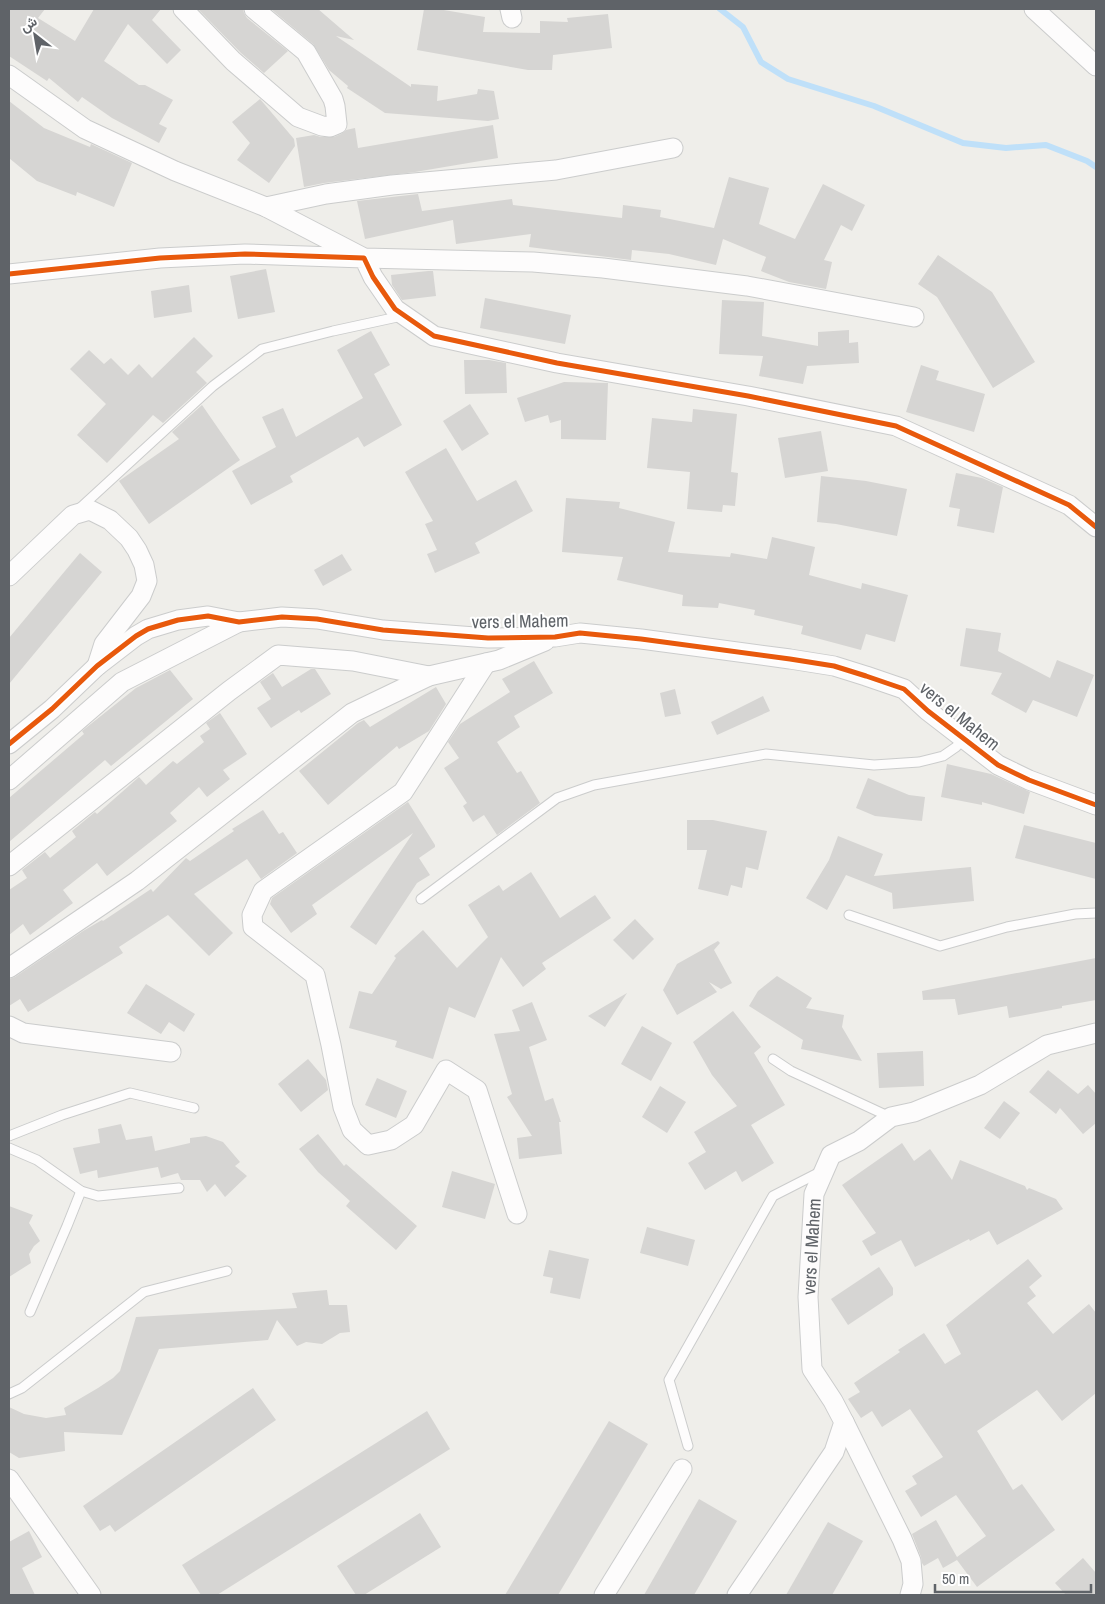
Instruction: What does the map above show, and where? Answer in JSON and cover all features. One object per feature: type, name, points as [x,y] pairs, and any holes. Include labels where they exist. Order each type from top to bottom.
[{"type":"street","points":[[183,9],[234,61],[298,118],[322,126],[337,124],[333,100],[306,52],[254,9]]},
{"type":"street","points":[[1034,9],[1096,66]]},
{"type":"street","points":[[9,74],[85,129],[175,171],[266,207],[364,258],[373,277],[395,310],[434,336],[557,364],[748,396],[896,426],[1070,505],[1096,526]]},
{"type":"street","points":[[266,207],[326,194],[364,189],[556,170],[673,148]]},
{"type":"street","points":[[9,274],[160,258],[235,254],[533,262],[603,268],[746,286],[914,317]]},
{"type":"street","points":[[9,576],[73,515],[90,510],[110,520],[129,538],[144,565],[147,581],[141,596],[104,644],[97,666]]},
{"type":"street","name":"vers el Mahem","points":[[9,744],[52,709],[97,666],[136,636],[148,629],[171,622],[208,616],[239,622],[282,617],[317,619],[384,630],[488,638],[555,637],[580,633],[641,639],[834,666],[904,689],[928,711],[998,765],[1029,780],[1096,805]]},
{"type":"street","points":[[9,780],[122,682],[239,622]]},
{"type":"street","points":[[9,968],[137,881],[352,713],[429,676],[499,660],[555,637]]},
{"type":"street","points":[[9,866],[229,691],[278,655],[354,661],[429,676]]},
{"type":"street","points":[[486,663],[403,792],[263,892],[252,915],[253,927],[315,975],[332,1045],[343,1107],[352,1130],[368,1145],[391,1140],[414,1126],[446,1070],[477,1090],[518,1214]]},
{"type":"street","points":[[9,1026],[23,1033],[171,1052]]},
{"type":"street","name":"vers el Mahem","points":[[910,1595],[914,1584],[911,1561],[902,1539],[833,1401],[812,1368],[808,1297],[814,1194],[831,1155],[859,1141],[891,1117],[914,1112],[980,1084],[1048,1045],[1096,1033]]},
{"type":"street","points":[[736,1595],[834,1452],[844,1422]]},
{"type":"street","points":[[604,1595],[682,1470]]},
{"type":"street","points":[[9,1479],[91,1595]]},
{"type":"lane","points":[[73,515],[214,386],[262,349],[404,316]]},
{"type":"lane","points":[[421,899],[557,798],[594,785],[766,754],[874,765],[919,762],[943,756],[956,748],[964,738]]},
{"type":"lane","points":[[849,915],[940,946],[1007,927],[1075,914],[1096,913]]},
{"type":"lane","points":[[773,1060],[791,1071],[891,1117]]},
{"type":"lane","points":[[9,1136],[62,1115],[130,1093],[194,1108]]},
{"type":"lane","points":[[9,1148],[38,1160],[81,1191],[98,1196],[179,1188]]},
{"type":"lane","points":[[688,1446],[670,1380],[772,1196],[824,1170]]},
{"type":"lane","points":[[30,1312],[81,1191]]},
{"type":"lane","points":[[9,1394],[22,1388],[144,1292],[227,1272]]},
{"type":"building","points":[[9,9],[45,9],[38,18],[75,41],[94,9],[161,9],[152,20],[181,50],[167,64],[128,24],[104,61],[139,85],[145,85],[173,100],[159,124],[167,128],[159,143],[112,118],[82,97],[78,102],[49,78],[47,81],[9,56]]},
{"type":"building","points":[[198,9],[243,9],[247,18],[288,51],[264,73],[241,53]]},
{"type":"building","points":[[271,9],[318,9],[354,40],[336,36],[411,87],[411,84],[438,86],[437,101],[477,94],[478,89],[494,91],[499,119],[488,121],[385,113],[347,88],[348,86],[329,70],[313,44]]},
{"type":"building","points":[[424,9],[438,9],[485,17],[483,32],[540,33],[540,21],[568,22],[567,18],[608,14],[612,48],[553,55],[552,70],[528,70],[417,50]]},
{"type":"building","points":[[260,99],[294,139],[295,146],[269,183],[237,160],[250,143],[232,122]]},
{"type":"building","points":[[9,101],[44,128],[90,147],[91,144],[132,163],[114,207],[77,192],[76,196],[37,181],[9,158]]},
{"type":"building","points":[[493,125],[498,158],[415,172],[304,187],[296,138],[314,135],[334,137],[346,130],[355,128],[358,148]]},
{"type":"building","points":[[729,177],[769,188],[759,224],[795,239],[823,184],[865,205],[852,231],[841,225],[824,260],[832,262],[826,289],[789,282],[761,271],[766,257],[723,239],[716,265],[669,254],[632,250],[631,260],[529,247],[531,234],[456,244],[453,220],[365,239],[357,201],[418,194],[422,211],[512,199],[513,205],[622,218],[623,205],[661,210],[660,217],[714,228]]},
{"type":"building","points":[[938,255],[992,292],[1035,362],[993,388],[937,297],[918,284]]},
{"type":"building","points":[[266,269],[275,312],[238,319],[230,276]]},
{"type":"building","points":[[433,271],[436,296],[402,300],[392,285],[391,275]]},
{"type":"building","points":[[189,285],[192,312],[154,318],[151,291]]},
{"type":"building","points":[[485,298],[571,315],[565,344],[480,328]]},
{"type":"building","points":[[722,300],[764,302],[762,336],[818,346],[818,332],[849,330],[849,343],[858,342],[859,363],[807,366],[803,384],[759,376],[763,356],[719,354]]},
{"type":"building","points":[[371,331],[390,365],[374,374],[402,425],[364,447],[358,437],[290,476],[293,482],[251,505],[232,471],[276,447],[262,417],[283,408],[296,437],[363,398],[337,350]]},
{"type":"building","points":[[194,337],[213,356],[196,372],[207,383],[163,423],[153,415],[107,463],[77,435],[106,404],[70,369],[89,350],[104,364],[111,358],[128,375],[139,364],[152,378]]},
{"type":"building","points":[[464,360],[489,360],[506,363],[507,393],[465,394]]},
{"type":"building","points":[[921,365],[939,371],[936,380],[985,394],[974,432],[906,412]]},
{"type":"building","points":[[564,382],[608,383],[606,440],[561,439],[561,420],[550,423],[548,415],[525,422],[517,398]]},
{"type":"building","points":[[470,404],[489,434],[462,451],[443,421]]},
{"type":"building","points":[[202,405],[240,460],[149,524],[119,481],[179,439],[172,432]]},
{"type":"building","points":[[693,409],[737,414],[731,472],[738,473],[735,506],[723,505],[722,512],[687,509],[690,472],[647,468],[652,418],[692,422]]},
{"type":"building","points":[[821,431],[828,471],[785,478],[778,438]]},
{"type":"building","points":[[446,448],[477,501],[516,480],[533,511],[475,543],[480,553],[435,573],[427,554],[437,550],[425,524],[433,521],[405,472]]},
{"type":"building","points":[[956,473],[982,478],[1003,487],[994,533],[957,526],[960,509],[949,507]]},
{"type":"building","points":[[821,476],[866,481],[907,489],[897,536],[817,522]]},
{"type":"building","points":[[566,498],[620,502],[619,508],[675,522],[668,552],[730,557],[731,553],[767,559],[772,537],[815,547],[809,575],[861,589],[862,583],[908,595],[895,642],[866,634],[861,650],[801,634],[803,626],[754,615],[755,610],[719,603],[718,608],[682,606],[683,595],[617,580],[623,557],[562,552]]},
{"type":"building","points":[[80,553],[102,572],[9,684],[9,638]]},
{"type":"building","points":[[342,554],[352,570],[323,586],[314,570]]},
{"type":"building","points":[[966,628],[1001,633],[998,651],[1050,678],[1057,660],[1094,675],[1077,717],[1033,700],[1026,713],[991,694],[1002,673],[960,666]]},
{"type":"building","points":[[534,661],[553,693],[514,716],[520,727],[497,742],[517,773],[521,771],[540,803],[497,835],[484,815],[473,822],[463,806],[467,803],[444,768],[459,758],[448,742],[460,724],[510,692],[502,679]]},
{"type":"building","points":[[311,669],[315,669],[331,694],[301,713],[299,710],[271,728],[257,708],[271,699],[260,682],[273,673],[282,687]]},
{"type":"building","points":[[170,670],[193,699],[111,766],[105,760],[9,842],[9,798],[84,734],[82,731],[136,688]]},
{"type":"building","points":[[436,687],[446,704],[429,731],[399,749],[397,746],[328,805],[299,771],[358,723],[364,720],[370,727]]},
{"type":"building","points":[[675,689],[681,714],[665,717],[660,693]]},
{"type":"building","points":[[763,696],[770,711],[717,735],[711,722]]},
{"type":"building","points":[[220,713],[247,754],[223,770],[230,779],[207,797],[199,787],[170,813],[177,821],[107,876],[97,863],[63,890],[73,903],[30,935],[23,924],[9,935],[9,890],[27,878],[22,870],[45,852],[50,858],[76,837],[72,831],[95,812],[97,814],[139,777],[146,785],[173,761],[177,764],[204,742],[200,736],[210,729],[206,723]]},
{"type":"building","points":[[947,764],[991,774],[1030,792],[1024,814],[982,802],[982,805],[941,797]]},
{"type":"building","points":[[868,778],[909,795],[925,797],[922,821],[875,816],[856,808]]},
{"type":"building","points":[[408,802],[435,845],[435,847],[419,858],[430,875],[417,883],[376,945],[350,927],[413,833],[312,905],[317,914],[291,933],[270,904],[272,898]]},
{"type":"building","points":[[263,810],[279,834],[283,832],[297,853],[261,879],[247,859],[194,894],[233,933],[209,956],[168,915],[119,947],[123,953],[28,1012],[20,999],[9,1006],[9,979],[15,977],[83,931],[103,921],[151,889],[153,892],[186,858],[190,861],[234,831],[232,829]]},
{"type":"building","points":[[687,820],[713,820],[767,831],[758,870],[746,867],[742,888],[731,885],[728,896],[698,889],[707,850],[687,850]]},
{"type":"building","points":[[1024,825],[1096,843],[1096,879],[1015,858]]},
{"type":"building","points":[[838,836],[883,854],[874,876],[971,867],[974,901],[893,909],[892,893],[846,875],[827,910],[806,898],[829,860]]},
{"type":"building","points":[[531,872],[560,918],[595,895],[611,918],[542,963],[546,969],[523,987],[501,957],[475,1018],[449,1007],[433,1059],[395,1047],[397,1041],[349,1028],[359,991],[372,994],[396,958],[394,956],[423,930],[457,968],[488,937],[468,905],[499,885],[503,891]]},
{"type":"building","points":[[635,919],[654,939],[633,960],[613,940]]},
{"type":"building","points":[[718,941],[720,943],[714,950],[732,983],[721,989],[709,982],[717,992],[677,1015],[663,990],[677,964]]},
{"type":"building","points":[[1096,958],[1096,1000],[1009,1018],[1007,1006],[958,1015],[955,999],[923,1000],[922,991]]},
{"type":"building","points":[[777,976],[812,998],[806,1008],[844,1015],[842,1027],[862,1061],[801,1049],[803,1040],[749,1006],[758,991]]},
{"type":"building","points":[[146,984],[195,1014],[184,1032],[169,1022],[161,1034],[127,1013]]},
{"type":"building","points":[[627,993],[605,1027],[588,1016]]},
{"type":"building","points":[[532,1002],[547,1040],[529,1047],[545,1101],[553,1098],[561,1122],[559,1122],[562,1154],[519,1159],[517,1138],[532,1136],[507,1097],[512,1094],[494,1034],[520,1031],[512,1010]]},
{"type":"building","points":[[733,1011],[761,1047],[754,1053],[785,1105],[751,1125],[774,1163],[742,1182],[736,1171],[705,1190],[688,1163],[706,1152],[694,1132],[737,1106],[712,1075],[693,1042]]},
{"type":"building","points":[[642,1026],[672,1043],[651,1081],[621,1064]]},
{"type":"building","points":[[923,1051],[924,1086],[879,1088],[877,1053]]},
{"type":"building","points":[[308,1059],[326,1080],[328,1090],[301,1112],[278,1084]]},
{"type":"building","points":[[1048,1070],[1078,1094],[1088,1085],[1096,1094],[1096,1123],[1083,1134],[1060,1108],[1056,1114],[1029,1092]]},
{"type":"building","points":[[377,1078],[407,1091],[396,1118],[365,1105]]},
{"type":"building","points":[[660,1086],[686,1102],[667,1133],[642,1117]]},
{"type":"building","points":[[1004,1101],[1020,1113],[1000,1139],[984,1128]]},
{"type":"building","points":[[121,1124],[126,1140],[152,1136],[155,1151],[190,1143],[190,1138],[206,1136],[223,1142],[240,1162],[235,1166],[247,1176],[225,1197],[215,1184],[207,1192],[200,1180],[181,1180],[178,1173],[161,1178],[158,1167],[98,1178],[97,1170],[80,1174],[73,1148],[100,1143],[98,1129]]},
{"type":"building","points":[[318,1134],[344,1166],[346,1164],[417,1226],[396,1250],[346,1206],[350,1201],[318,1172],[299,1149]]},
{"type":"building","points":[[902,1143],[914,1161],[930,1149],[952,1180],[960,1160],[1025,1186],[1027,1190],[1029,1188],[1056,1199],[1063,1209],[997,1245],[989,1231],[970,1241],[969,1239],[915,1267],[901,1240],[871,1256],[862,1241],[876,1233],[842,1185]]},
{"type":"building","points":[[452,1171],[495,1184],[485,1219],[442,1207]]},
{"type":"building","points":[[9,1206],[33,1215],[29,1223],[40,1241],[29,1254],[31,1263],[9,1277]]},
{"type":"building","points":[[647,1227],[695,1240],[688,1266],[640,1253]]},
{"type":"building","points":[[549,1250],[589,1259],[580,1299],[550,1293],[553,1278],[543,1276]]},
{"type":"building","points":[[1028,1259],[1042,1276],[1029,1287],[1036,1296],[1027,1303],[1053,1334],[1089,1304],[1096,1313],[1096,1393],[1062,1421],[1037,1390],[977,1431],[1013,1490],[1022,1484],[1055,1530],[977,1587],[957,1560],[943,1568],[938,1558],[924,1566],[912,1534],[936,1520],[957,1557],[986,1536],[956,1495],[921,1517],[905,1491],[917,1484],[912,1476],[943,1457],[910,1409],[882,1427],[872,1411],[861,1418],[848,1399],[860,1392],[854,1383],[900,1352],[898,1350],[924,1333],[945,1364],[961,1354],[946,1325]]},
{"type":"building","points":[[879,1267],[893,1288],[893,1295],[848,1325],[831,1299]]},
{"type":"building","points":[[327,1290],[329,1305],[347,1305],[350,1332],[340,1333],[322,1344],[306,1342],[297,1346],[277,1320],[268,1340],[159,1349],[122,1435],[64,1432],[65,1451],[19,1458],[9,1452],[9,1407],[24,1414],[46,1418],[66,1415],[64,1408],[98,1388],[120,1371],[136,1317],[297,1308],[292,1293]]},
{"type":"building","points":[[253,1388],[276,1420],[115,1532],[110,1525],[100,1531],[83,1506]]},
{"type":"building","points":[[427,1411],[450,1449],[217,1595],[201,1595],[182,1565]]},
{"type":"building","points":[[609,1421],[648,1444],[558,1595],[505,1595]]},
{"type":"building","points":[[699,1499],[737,1521],[694,1595],[644,1595]]},
{"type":"building","points":[[420,1513],[441,1547],[364,1595],[356,1595],[337,1566]]},
{"type":"building","points":[[828,1522],[863,1541],[832,1595],[786,1595]]},
{"type":"building","points":[[29,1531],[42,1557],[22,1568],[35,1595],[9,1595],[9,1542]]},
{"type":"building","points":[[1083,1558],[1096,1573],[1096,1595],[1066,1595],[1055,1583]]},
{"type":"waterway","points":[[720,9],[743,27],[761,62],[788,79],[874,106],[963,143],[1006,148],[1046,145],[1087,161],[1096,167]]},
{"type":"cycle path","points":[[9,274],[160,258],[245,254],[364,258],[373,277],[395,309],[434,336],[557,363],[748,396],[896,426],[1069,505],[1096,527]]},
{"type":"cycle path","points":[[9,744],[52,709],[97,666],[136,636],[148,629],[178,620],[208,616],[239,622],[282,617],[317,619],[383,630],[488,638],[555,637],[580,633],[641,639],[790,659],[834,666],[866,676],[904,689],[928,711],[998,765],[1029,780],[1096,805]]}]
